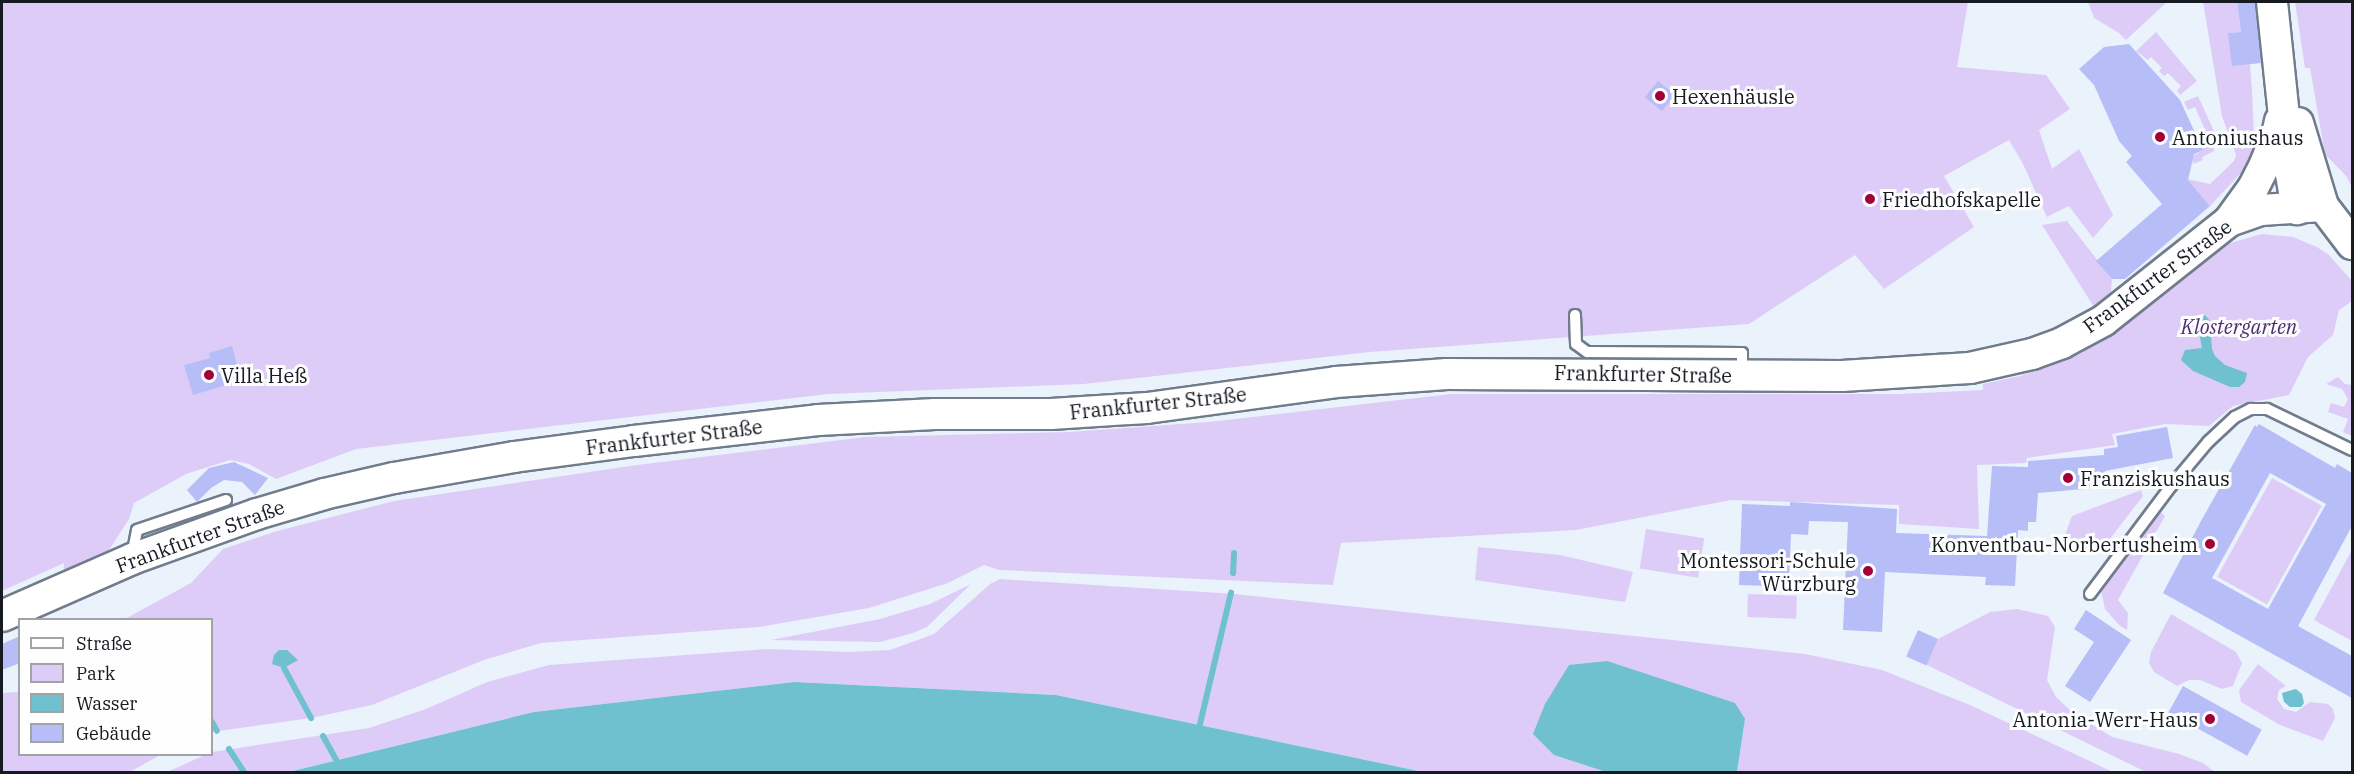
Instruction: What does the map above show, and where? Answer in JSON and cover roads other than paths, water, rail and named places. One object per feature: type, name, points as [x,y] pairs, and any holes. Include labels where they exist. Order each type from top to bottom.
[{"type":"main road","points":[[2229,221],[2253,188],[2273,148],[2279,127],[2282,91],[2272,2]]},
{"type":"main road","points":[[2282,91],[2304,138],[2313,200],[2352,255]]},
{"type":"main road","points":[[2313,200],[2352,244]]},
{"type":"main road","name":"Frankfurter Straße","points":[[2,616],[132,559],[257,514],[335,492],[514,457],[646,440],[818,420],[935,414],[1051,414],[1148,408],[1336,382],[1447,374],[1742,375],[1907,373],[1970,368],[2032,354],[2062,343],[2103,321],[2229,221],[2261,210],[2313,200]]},
{"type":"lane","points":[[1575,315],[1576,344],[1587,352],[1742,353],[1742,375]]},
{"type":"lane","points":[[2090,594],[2171,486],[2208,442],[2235,417],[2251,409],[2267,409],[2352,450]]},
{"type":"lane","points":[[132,559],[137,530],[226,500]]},
{"type":"water","points":[[2205,315],[2210,321],[2212,349],[2215,356],[2225,365],[2247,373],[2245,382],[2239,387],[2230,387],[2193,371],[2181,360],[2185,350],[2202,348],[2198,327],[2202,316]]},
{"type":"water","points":[[279,650],[287,650],[298,660],[284,668],[272,664],[274,655]]},
{"type":"water","points":[[1607,661],[1735,703],[1745,719],[1737,772],[1606,772],[1554,755],[1533,734],[1545,704],[1569,665]]},
{"type":"water","points":[[794,682],[1056,695],[1423,772],[289,772],[534,712]]},
{"type":"water","points":[[2296,689],[2302,694],[2304,703],[2301,707],[2290,707],[2284,702],[2282,693]]},
{"type":"waterway","points":[[1233,573],[1234,553]]},
{"type":"waterway","points":[[1200,724],[1231,593]]},
{"type":"waterway","points":[[284,668],[311,718]]},
{"type":"waterway","points":[[213,724],[217,731]]},
{"type":"waterway","points":[[323,736],[337,761]]},
{"type":"waterway","points":[[229,749],[244,772]]},
{"type":"place","name":"Hexenhäusle","points":[[1660,96]]},
{"type":"place","name":"Antoniushaus","points":[[2160,137]]},
{"type":"place","name":"Friedhofskapelle","points":[[1870,199]]},
{"type":"place","name":"Villa Heß","points":[[209,375]]},
{"type":"place","name":"Franziskushaus","points":[[2068,478]]},
{"type":"place","name":"Konventbau-Norbertusheim","points":[[2210,544]]},
{"type":"place","name":"Montessori-Schule Würzburg","points":[[1868,571]]},
{"type":"place","name":"Antonia-Werr-Haus","points":[[2210,719]]},
{"type":"park label","name":"Klostergarten","points":[[2239,326]]}]
